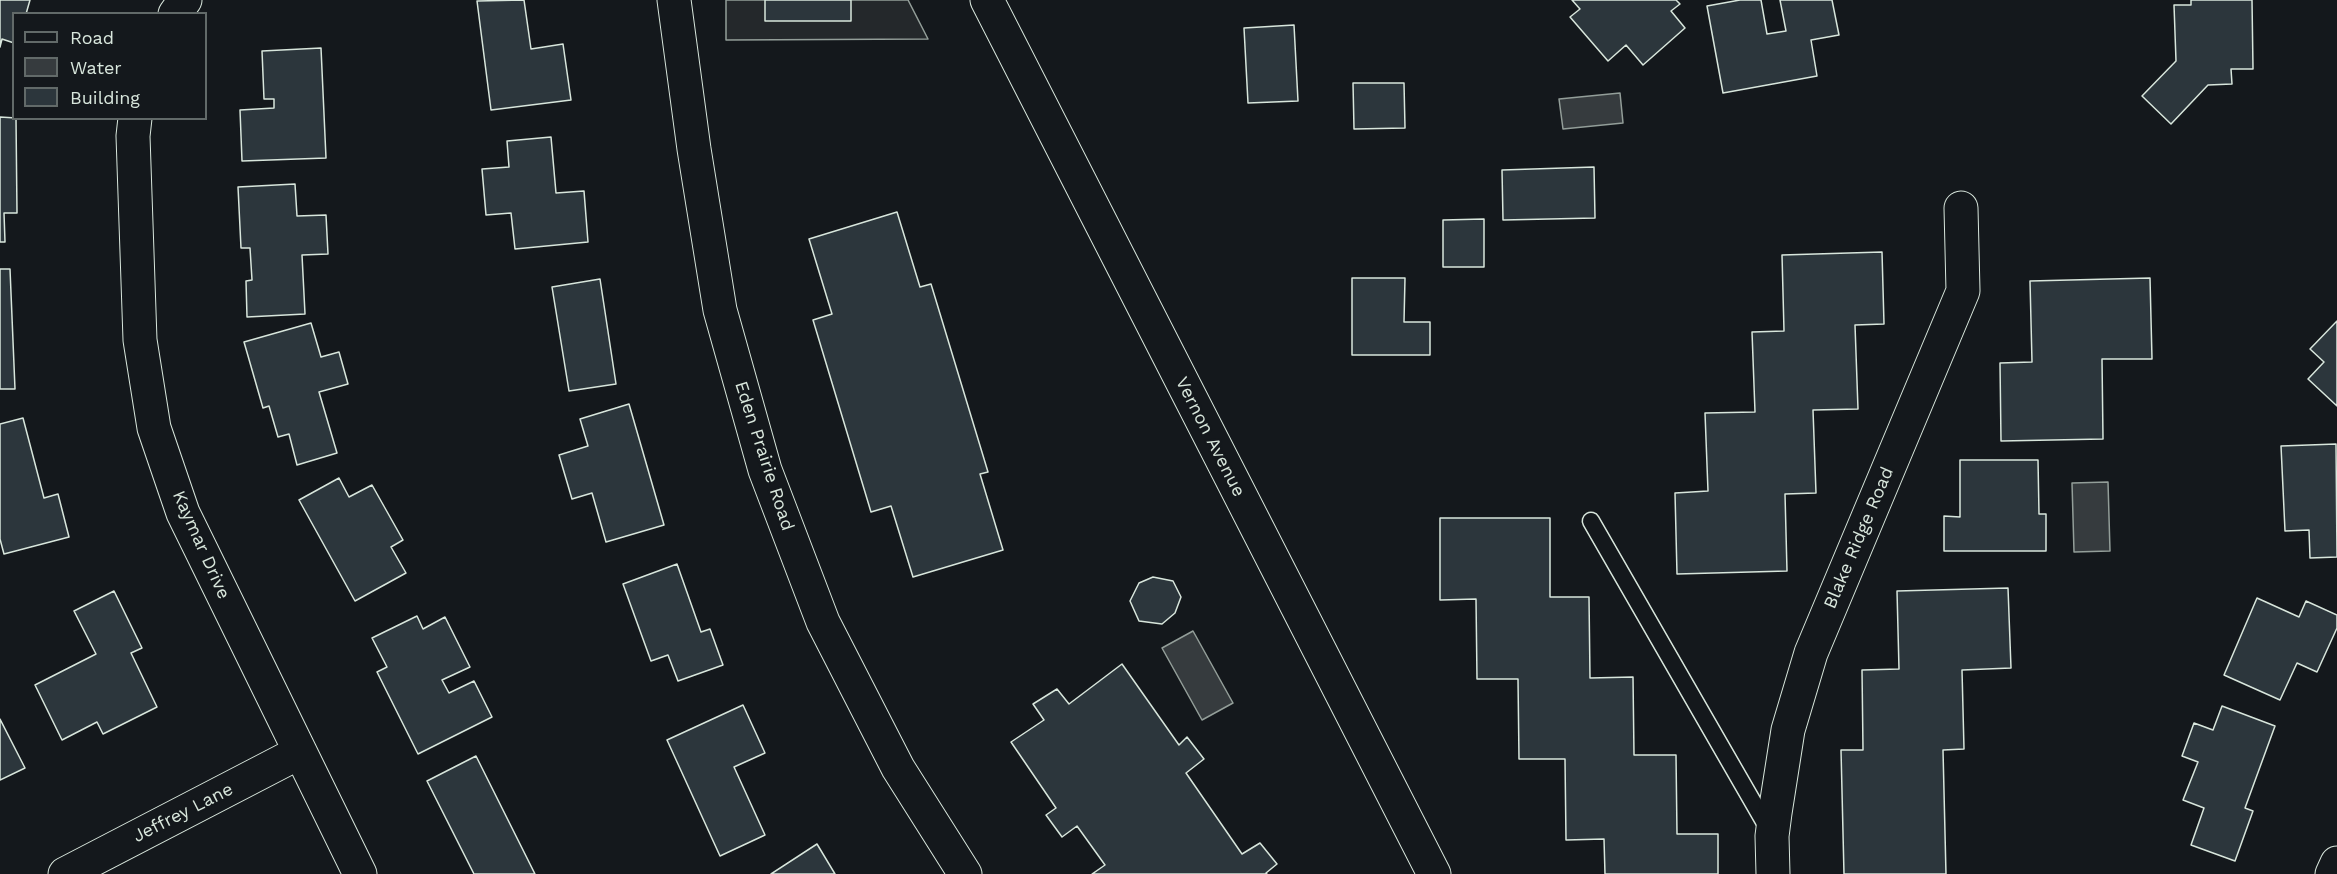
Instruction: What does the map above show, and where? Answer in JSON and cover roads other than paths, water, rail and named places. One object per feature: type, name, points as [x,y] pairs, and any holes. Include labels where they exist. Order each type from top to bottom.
[{"type":"street","name":"Eden Prairie Road","points":[[674,0],[694,149],[720,310],[765,470],[823,622],[898,768],[965,874]]},
{"type":"street","name":"Vernon Avenue","points":[[987,0],[1434,874]]},
{"type":"street","name":"Kaymar Drive","points":[[135,120],[132,136],[140,340],[154,428],[183,513],[360,874]]},
{"type":"street","name":"Blake Ridge Road","points":[[1773,874],[1772,836],[1788,730],[1811,653],[1963,291],[1961,208]]},
{"type":"street","name":"Jeffrey Lane","points":[[65,874],[300,752]]},
{"type":"street","points":[[2332,874],[2337,863]]},
{"type":"lane","points":[[1591,521],[1772,836]]},
{"type":"water","points":[[1620,93],[1623,123],[1563,129],[1559,99]]},
{"type":"water","points":[[2108,482],[2110,551],[2074,552],[2072,483]]},
{"type":"water","points":[[1193,631],[1233,703],[1202,720],[1162,648]]}]
